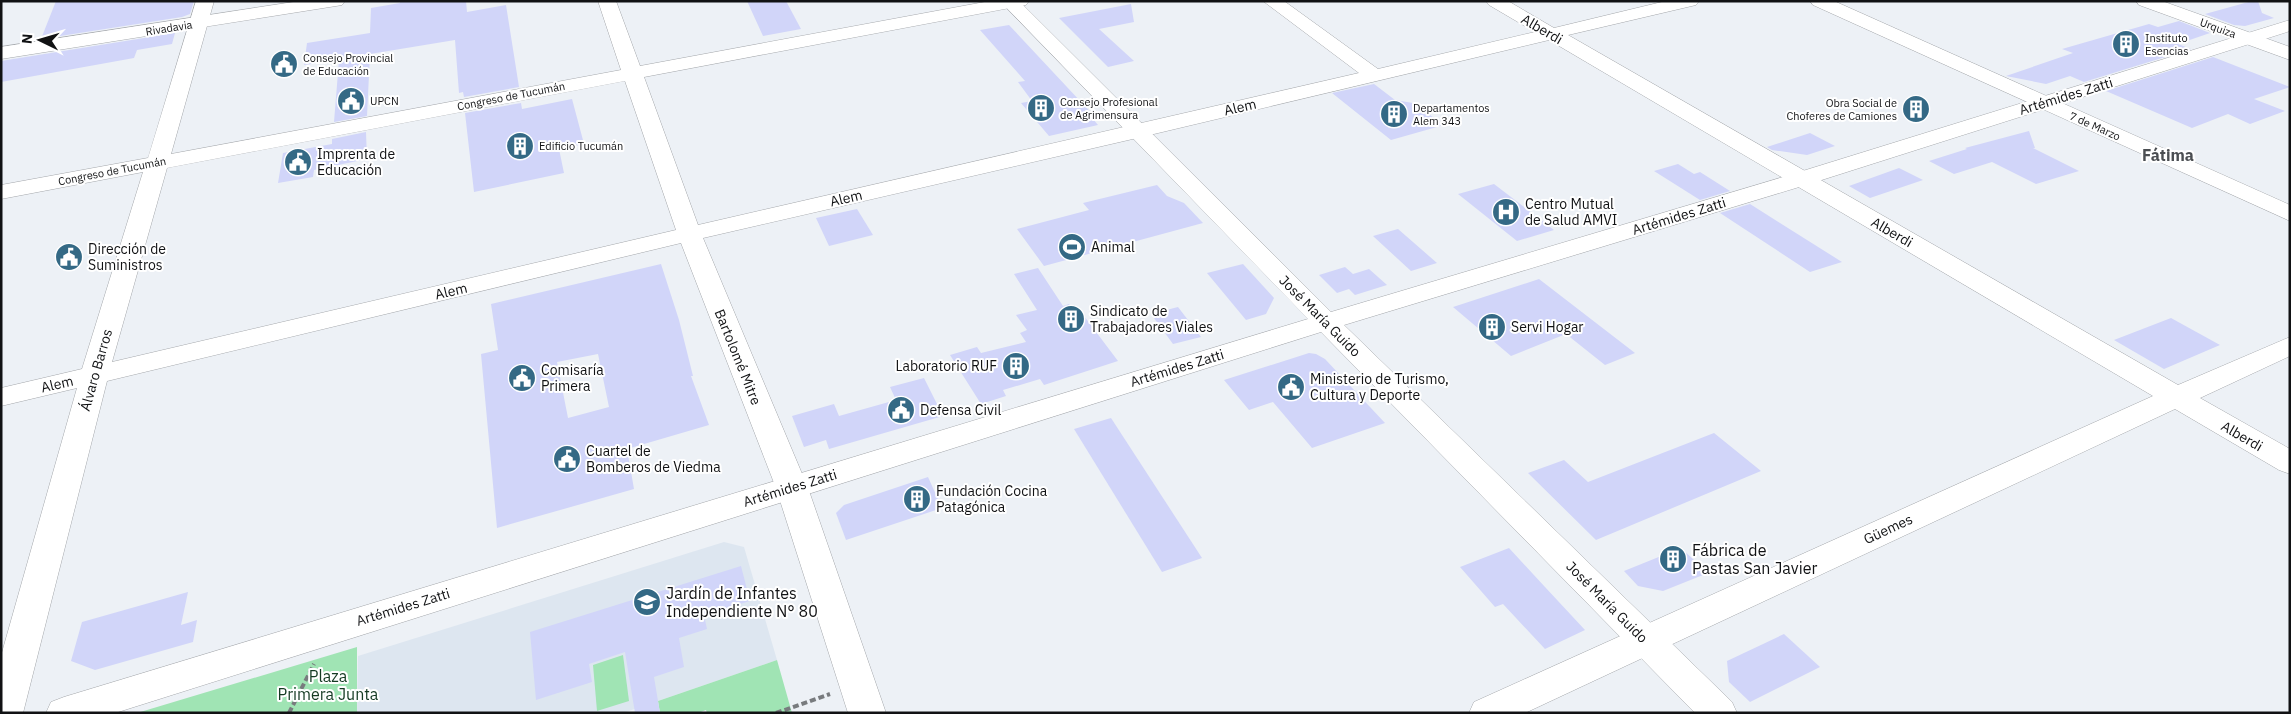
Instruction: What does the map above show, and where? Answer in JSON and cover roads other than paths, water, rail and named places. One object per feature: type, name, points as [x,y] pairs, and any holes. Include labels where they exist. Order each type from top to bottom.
[{"type":"street","name":"Álvaro Barros","points":[[4,713],[94,376],[205,1]]},
{"type":"street","name":"Rivadavia","points":[[1,54],[336,1]]},
{"type":"street","name":"Bartolomé Mitre","points":[[607,1],[688,234],[792,488],[867,713]]},
{"type":"street","points":[[1272,1],[1375,76]]},
{"type":"street","name":"Alberdi","points":[[1495,1],[2290,463]]},
{"type":"street","name":"Alem","points":[[1,397],[688,234],[1137,132],[1690,1]]},
{"type":"street","name":"7 de Marzo","points":[[1819,1],[2290,214]]},
{"type":"street","name":"Urquiza","points":[[2145,1],[2290,54]]},
{"type":"street","name":"Congreso de Tucumán","points":[[1,192],[1014,2]]},
{"type":"street","name":"José María Guido","points":[[1014,2],[1137,132],[1719,713]]},
{"type":"street","name":"Artémides Zatti","points":[[64,713],[1326,322],[1801,179],[2290,25]]},
{"type":"street","name":"Güemes","points":[[1487,713],[2290,345]]},
{"type":"place","name":"Instituto Esencias","points":[[2126,44]]},
{"type":"place","name":"Consejo Provincial de Educación","points":[[284,64]]},
{"type":"place","name":"UPCN","points":[[351,101]]},
{"type":"place","name":"Consejo Profesional de Agrimensura","points":[[1041,108]]},
{"type":"place","name":"Obra Social de Choferes de Camiones","points":[[1916,109]]},
{"type":"place","name":"Departamentos Alem 343","points":[[1394,114]]},
{"type":"place","name":"Edificio Tucumán","points":[[520,146]]},
{"type":"place","name":"Imprenta de Educación","points":[[298,162]]},
{"type":"place","name":"Centro Mutual de Salud AMVI","points":[[1506,212]]},
{"type":"place","name":"Animal","points":[[1072,247]]},
{"type":"place","name":"Dirección de Suministros","points":[[69,257]]},
{"type":"place","name":"Sindicato de Trabajadores Viales","points":[[1071,319]]},
{"type":"place","name":"Servi Hogar","points":[[1492,327]]},
{"type":"place","name":"Laboratorio RUF","points":[[1016,366]]},
{"type":"place","name":"Comisaría Primera","points":[[522,378]]},
{"type":"place","name":"Ministerio de Turismo, Cultura y Deporte","points":[[1291,387]]},
{"type":"place","name":"Defensa Civil","points":[[901,410]]},
{"type":"place","name":"Cuartel de Bomberos de Viedma","points":[[567,459]]},
{"type":"place","name":"Fundación Cocina Patagónica","points":[[917,499]]},
{"type":"place","name":"Fábrica de Pastas San Javier","points":[[1673,559]]},
{"type":"place","name":"Jardín de Infantes Independiente N° 80","points":[[647,602]]},
{"type":"district","name":"Fátima","points":[[2168,155]]},
{"type":"park label","name":"Plaza Primera Junta","points":[[328,685]]}]
